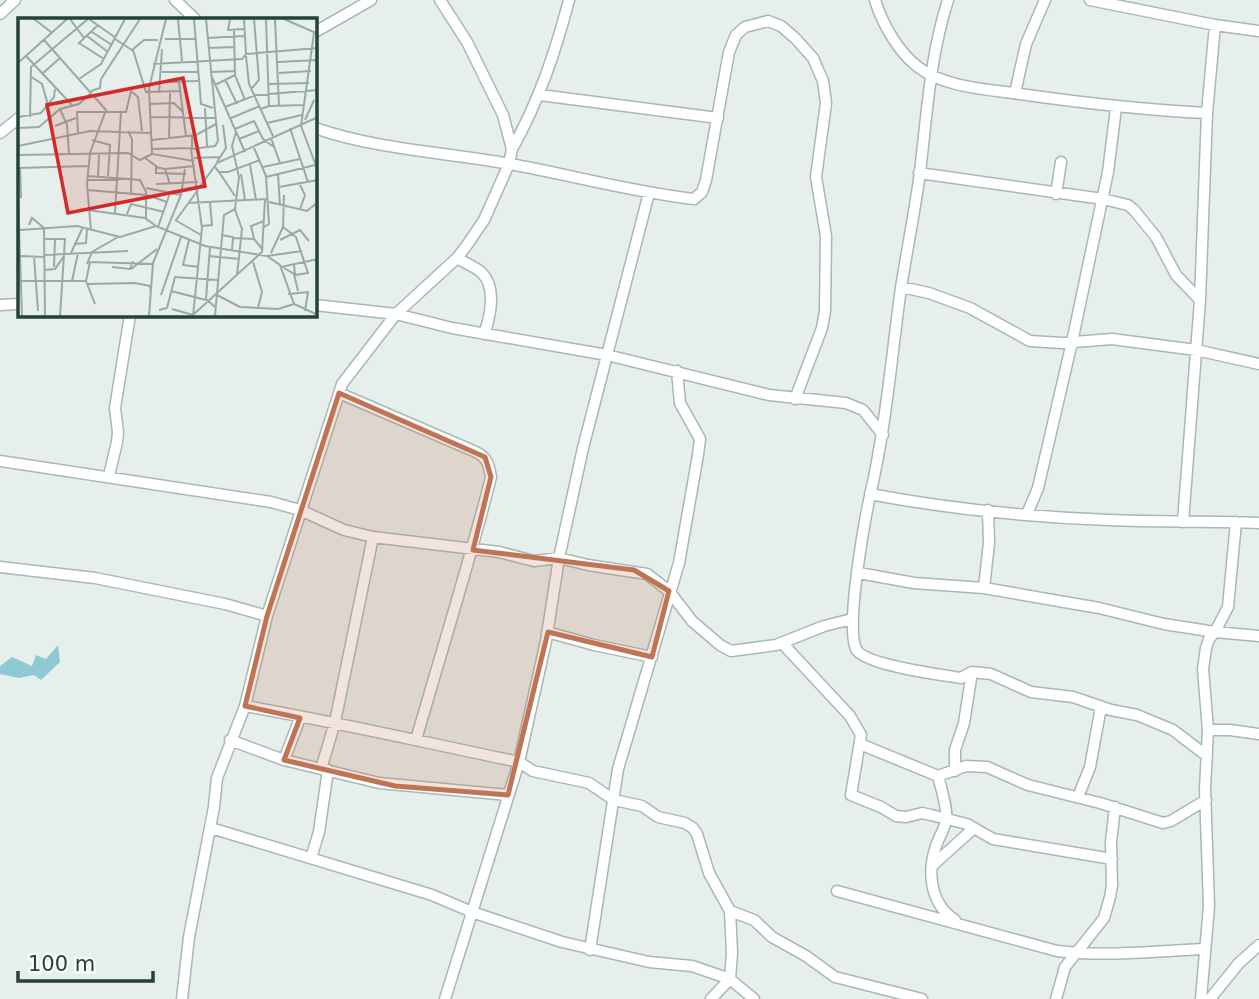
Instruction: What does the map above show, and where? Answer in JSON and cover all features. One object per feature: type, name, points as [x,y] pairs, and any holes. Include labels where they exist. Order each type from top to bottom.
[{"type":"street","points":[[175,0],[194,18]]},
{"type":"street","points":[[317,31],[371,0]]},
{"type":"street","points":[[440,0],[486,76],[503,115],[512,149]]},
{"type":"street","points":[[182,999],[217,778],[245,706],[267,616],[340,393],[348,375],[396,314],[457,258],[484,220],[509,164],[512,149],[540,95],[569,0]]},
{"type":"street","points":[[875,0],[906,57],[919,68],[959,84],[1116,108],[1207,113]]},
{"type":"street","points":[[948,0],[939,28],[931,74],[883,435],[870,494],[852,620],[855,647],[864,658],[961,678],[972,672],[991,674],[1031,692],[1073,697],[1137,715],[1173,730],[1207,756]]},
{"type":"street","points":[[1015,93],[1026,44],[1045,0]]},
{"type":"street","points":[[1090,0],[1122,3],[1215,25],[1259,31]]},
{"type":"street","points":[[317,128],[389,146],[509,164],[649,193],[694,199],[702,192],[706,180],[729,52],[736,35],[746,27],[768,21],[781,26],[813,58],[823,81],[826,103],[816,177],[825,236],[825,311],[822,328],[795,399]]},
{"type":"street","points":[[1183,522],[1199,300],[1207,113],[1215,25]]},
{"type":"street","points":[[540,95],[718,117]]},
{"type":"street","points":[[1027,514],[1038,488],[1072,342],[1103,199],[1116,108]]},
{"type":"street","points":[[0,133],[18,119]]},
{"type":"street","points":[[1056,194],[1061,162]]},
{"type":"street","points":[[919,173],[1103,199],[1128,205],[1156,237],[1176,275],[1199,300]]},
{"type":"street","points":[[445,999],[519,762],[583,448],[649,193]]},
{"type":"street","points":[[457,258],[479,270],[487,281],[491,307],[484,334]]},
{"type":"street","points":[[901,286],[970,308],[1030,341],[1112,339],[1196,351],[1259,364]]},
{"type":"street","points":[[0,304],[18,304]]},
{"type":"street","points":[[317,305],[396,314],[484,334],[607,355],[677,371],[740,390],[795,399],[834,400],[863,410],[883,435]]},
{"type":"street","points":[[109,476],[117,442],[115,408],[130,317]]},
{"type":"street","points":[[590,950],[618,769],[679,563],[700,443],[699,435],[680,403],[677,371]]},
{"type":"street","points":[[340,393],[485,457],[491,477],[473,550],[460,586],[416,740]]},
{"type":"street","points":[[0,461],[271,502],[300,509],[344,530],[373,537],[499,552],[534,561],[559,558],[587,565],[634,570],[647,574],[669,591],[692,621],[731,651],[782,643],[824,626],[852,620]]},
{"type":"street","points":[[870,494],[1027,514],[1259,523]]},
{"type":"street","points":[[984,588],[989,543],[988,510]]},
{"type":"street","points":[[1201,999],[1209,906],[1206,800],[1208,730],[1203,669],[1209,639],[1228,607],[1236,522]]},
{"type":"street","points":[[311,858],[319,832],[324,770],[373,537]]},
{"type":"street","points":[[0,567],[95,578],[225,604],[267,616]]},
{"type":"street","points":[[859,573],[914,583],[984,588],[1099,608],[1164,624],[1259,636]]},
{"type":"street","points":[[547,632],[652,657]]},
{"type":"street","points":[[782,643],[850,716],[861,735],[851,795],[896,816],[906,817],[922,813],[947,818],[974,828],[993,839],[1013,844],[1112,859]]},
{"type":"street","points":[[955,771],[955,750],[964,723],[972,672]]},
{"type":"street","points":[[245,706],[300,718],[335,722],[519,762],[533,771],[589,783],[614,800],[642,806],[658,817],[685,822],[697,834],[709,873],[730,911],[730,979],[711,999]]},
{"type":"street","points":[[1078,797],[1090,767],[1101,707]]},
{"type":"street","points":[[284,760],[300,718]]},
{"type":"street","points":[[1208,730],[1259,734]]},
{"type":"street","points":[[230,740],[284,760],[395,786],[508,794]]},
{"type":"street","points":[[860,744],[938,776],[966,766],[987,768],[1028,785],[1163,822],[1171,821],[1206,800]]},
{"type":"street","points":[[938,776],[947,818],[935,849],[931,879],[935,897],[946,914],[960,923]]},
{"type":"street","points":[[1056,999],[1065,967],[1104,918],[1112,885],[1111,842],[1115,807]]},
{"type":"street","points":[[211,828],[432,895],[472,912],[590,950],[649,962],[692,966],[730,979],[754,999]]},
{"type":"street","points":[[933,865],[974,828]]},
{"type":"street","points":[[836,891],[960,923],[1035,947],[1075,953],[1205,949]]},
{"type":"street","points":[[730,911],[754,920],[772,937],[835,976],[922,999]]},
{"type":"street","points":[[1210,999],[1239,963],[1259,945]]},
{"type":"highlighted area","points":[[339,393],[485,457],[491,477],[473,550],[634,570],[669,591],[652,657],[548,632],[508,795],[395,786],[284,760],[300,718],[245,706],[267,616]]},
{"type":"water","points":[[58,645],[60,662],[41,680],[34,675],[19,678],[0,674],[0,666],[12,657],[32,666],[36,655],[46,659]]}]
